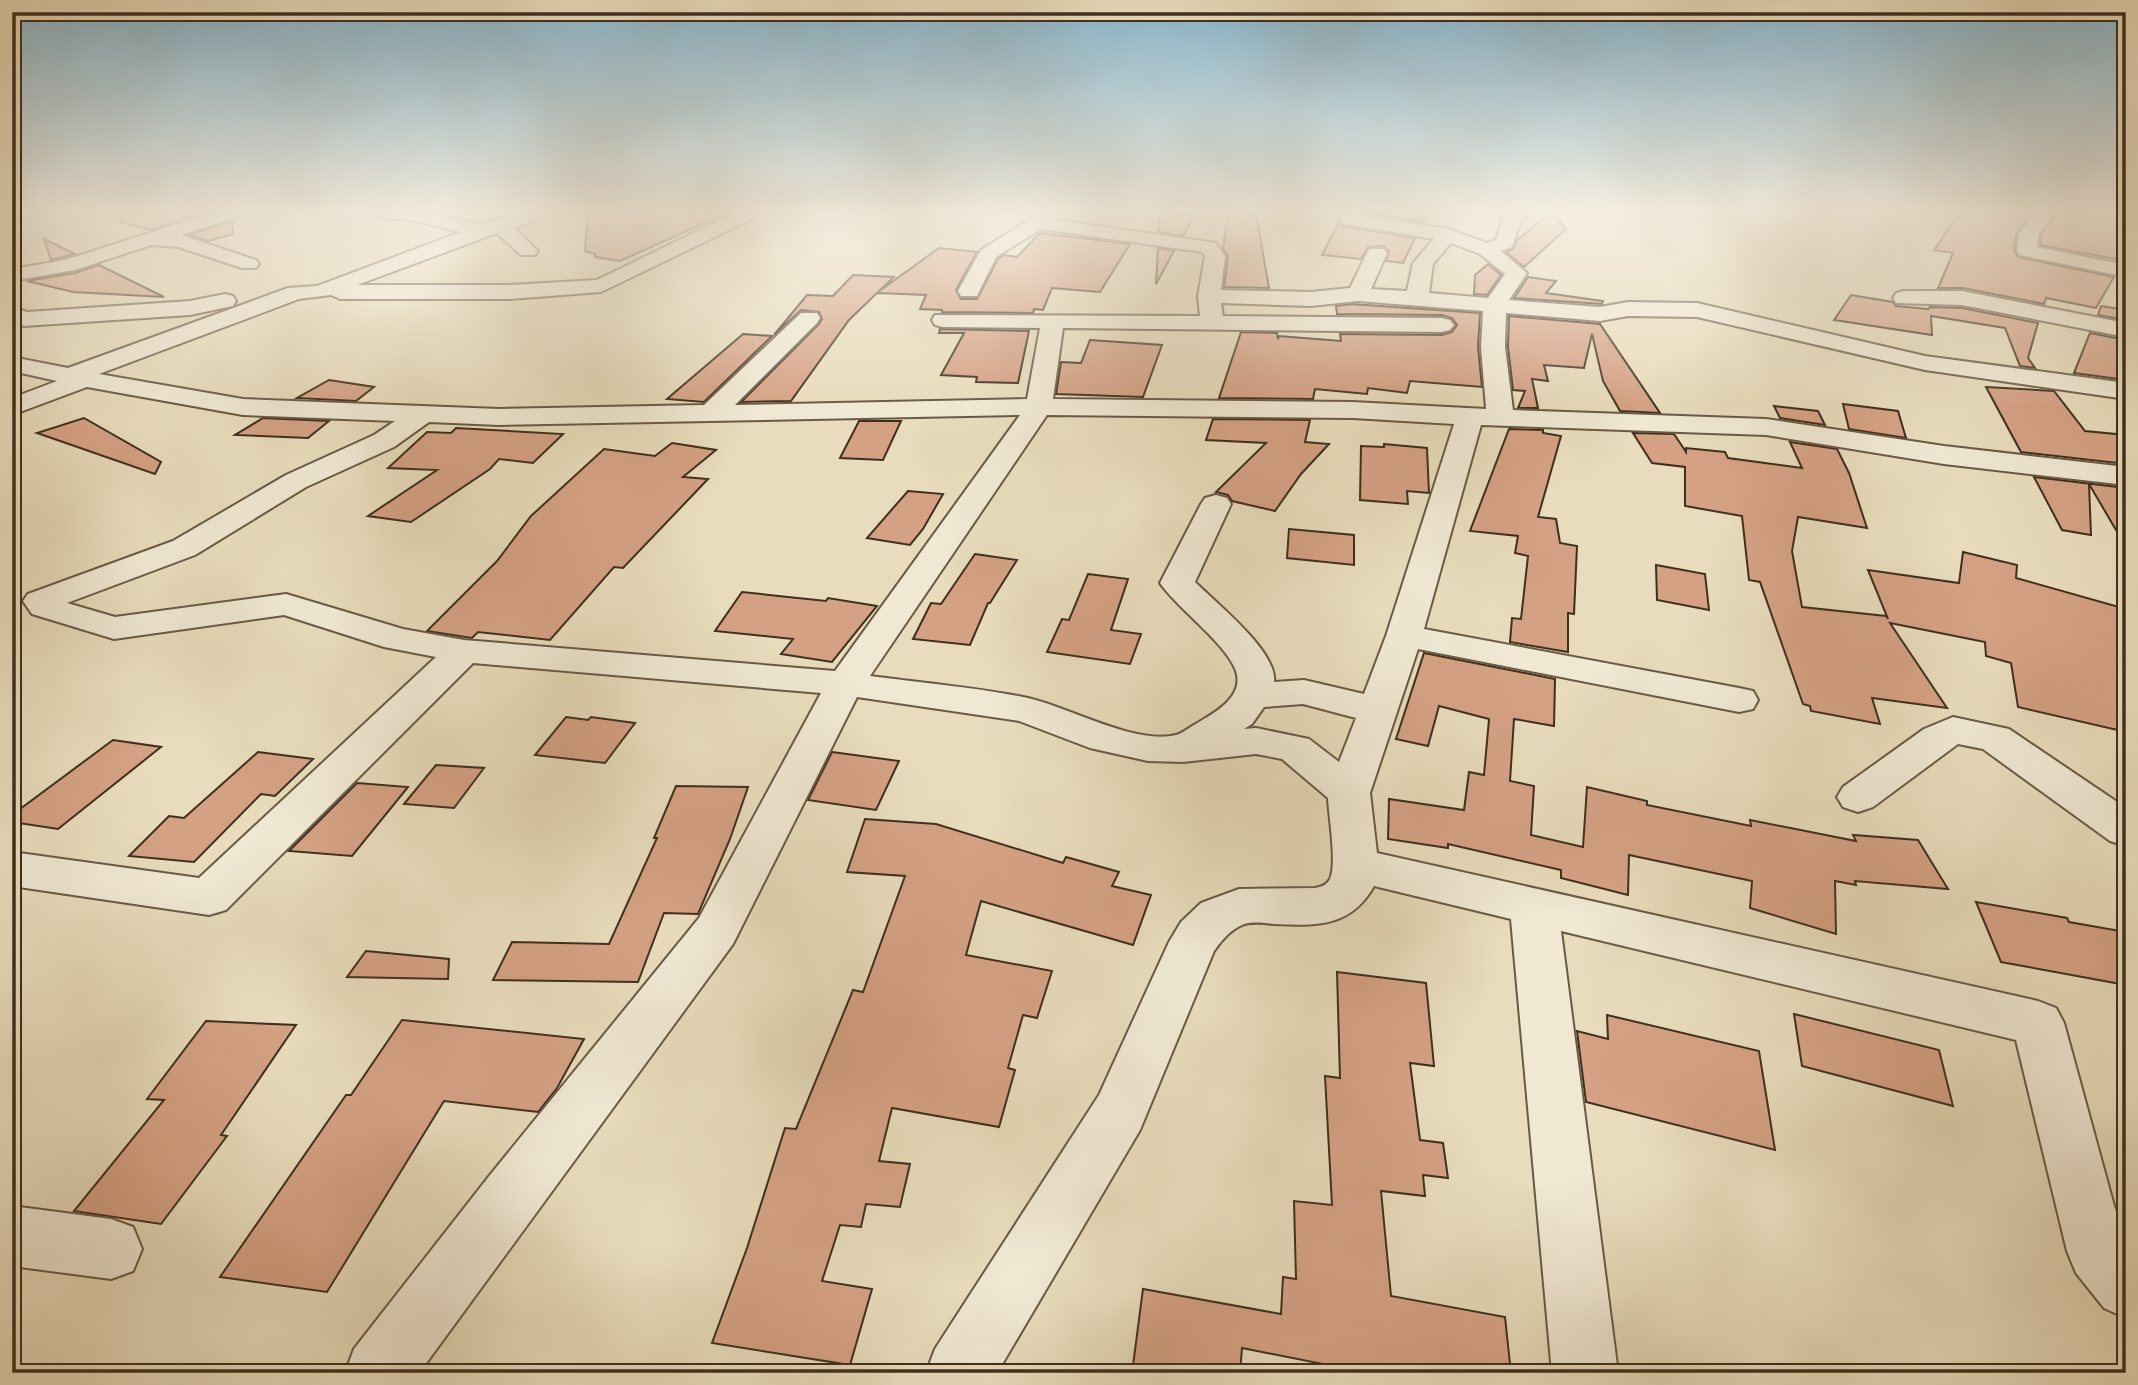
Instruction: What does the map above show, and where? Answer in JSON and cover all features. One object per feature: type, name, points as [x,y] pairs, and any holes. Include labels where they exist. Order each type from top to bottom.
[{"type":"street","points":[[320,292],[361,277]]},
{"type":"street","points":[[12,314],[24,319],[190,308],[272,293],[486,292],[601,286],[620,277]]},
{"type":"street","points":[[969,291],[976,277]]},
{"type":"street","points":[[1212,277],[1209,296],[1212,322]]},
{"type":"street","points":[[1358,294],[1366,277]]},
{"type":"street","points":[[1417,298],[1421,277]]},
{"type":"street","points":[[960,1373],[1120,1112],[1193,942],[1210,919],[1240,906],[1304,908],[1335,902],[1351,887],[1355,865],[1349,793],[1485,417],[1495,304],[1514,277]]},
{"type":"street","points":[[12,407],[76,378],[296,293]]},
{"type":"street","points":[[1209,296],[1311,299],[1358,294],[1600,314],[1628,309],[1696,310],[1925,363],[2126,391]]},
{"type":"street","points":[[1904,298],[1962,298],[2126,330]]},
{"type":"street","points":[[712,412],[808,318]]},
{"type":"street","points":[[943,320],[1212,322],[1494,327],[1524,330]]},
{"type":"street","points":[[378,1373],[519,1184],[716,931],[845,684],[1039,407],[1053,321]]},
{"type":"street","points":[[12,363],[76,378],[243,407],[499,417],[1039,407],[1353,410],[1766,427],[1944,455],[2126,476]]},
{"type":"street","points":[[422,415],[384,441],[296,481],[184,548],[40,600],[44,607],[114,628],[286,604],[397,639],[464,651],[845,684],[1026,710],[1104,739],[1148,748],[1182,749],[1256,741],[1295,748],[1349,793]]},
{"type":"street","points":[[1182,749],[1238,715],[1252,696],[1256,674],[1242,646],[1220,628],[1177,583],[1216,504]]},
{"type":"street","points":[[1404,636],[1739,699]]},
{"type":"street","points":[[12,869],[209,897],[464,651]]},
{"type":"street","points":[[1252,696],[1304,692],[1361,707],[1381,702]]},
{"type":"street","points":[[1858,797],[1953,730],[1995,738],[2126,830]]},
{"type":"street","points":[[1355,865],[2038,1023],[2098,1251],[2126,1286]]},
{"type":"street","points":[[1534,906],[1585,1373]]},
{"type":"street","points":[[12,1236],[111,1249]]},
{"type":"building","points":[[53,277],[123,277],[164,297],[73,292],[27,281]]},
{"type":"building","points":[[851,277],[894,277],[878,292],[899,277],[963,277],[956,290],[961,299],[977,299],[989,277],[1110,277],[1100,292],[1052,288],[1043,310],[1034,309],[1033,313],[942,312],[920,309],[926,295],[877,293],[849,320],[791,401],[741,402],[819,324],[822,319],[819,312],[801,310],[774,335],[807,295],[833,296]]},
{"type":"building","points":[[1225,277],[1267,277],[1269,288],[1224,287]]},
{"type":"building","points":[[1475,277],[1500,277],[1487,295],[1474,294]]},
{"type":"building","points":[[1528,277],[1556,281],[1546,293],[1603,301],[1602,304],[1514,298]]},
{"type":"building","points":[[1943,277],[2114,277],[2096,308],[2046,298],[2044,304],[1963,288],[1938,288]]},
{"type":"building","points":[[1851,295],[1893,302],[1896,306],[1962,308],[2038,323],[2028,358],[2035,368],[2020,366],[2005,328],[1931,316],[1932,335],[1834,320]]},
{"type":"building","points":[[1351,304],[1480,313],[1478,347],[1482,387],[1410,381],[1407,393],[1368,388],[1367,394],[1315,389],[1313,399],[1219,398],[1241,332],[1277,333],[1278,339],[1279,336],[1341,341],[1340,334],[1442,335],[1452,332],[1457,325],[1452,318],[1442,315],[1337,314],[1336,306]]},
{"type":"building","points":[[2101,306],[2126,310],[2126,320],[2098,315]]},
{"type":"building","points":[[1509,316],[1600,324],[1660,413],[1620,411],[1603,381],[1592,334],[1584,368],[1544,365],[1548,381],[1532,379],[1538,408],[1518,408],[1525,391],[1513,390],[1508,347]]},
{"type":"building","points":[[940,329],[1029,331],[1018,383],[976,382],[977,377],[941,375],[964,333],[939,333]]},
{"type":"building","points":[[2090,333],[2126,340],[2126,380],[2074,373]]},
{"type":"building","points":[[743,334],[772,336],[704,402],[667,399]]},
{"type":"building","points":[[1090,340],[1162,345],[1143,397],[1056,394],[1061,362],[1081,363]]},
{"type":"building","points":[[329,380],[374,387],[356,401],[297,398]]},
{"type":"building","points":[[1986,387],[2054,391],[2085,431],[2126,435],[2126,464],[2021,452]]},
{"type":"building","points":[[1843,404],[1898,411],[1906,438],[1849,429]]},
{"type":"building","points":[[1774,406],[1818,411],[1825,425],[1780,418]]},
{"type":"building","points":[[84,418],[161,462],[155,474],[37,433]]},
{"type":"building","points":[[263,418],[329,421],[308,438],[235,435]]},
{"type":"building","points":[[1213,419],[1310,420],[1305,442],[1329,444],[1301,474],[1275,511],[1232,501],[1228,495],[1216,492],[1266,443],[1206,440]]},
{"type":"building","points":[[859,421],[901,421],[883,460],[840,458]]},
{"type":"building","points":[[456,428],[563,434],[533,463],[499,459],[490,469],[411,522],[368,516],[437,470],[388,468],[427,432],[451,433]]},
{"type":"building","points":[[1509,429],[1543,430],[1543,433],[1561,436],[1538,517],[1556,519],[1560,543],[1577,546],[1574,614],[1568,613],[1568,652],[1510,642],[1512,618],[1521,619],[1528,556],[1515,553],[1518,536],[1470,531]]},
{"type":"building","points":[[1633,433],[1674,434],[1686,452],[1686,448],[1725,452],[1728,458],[1802,468],[1790,442],[1837,449],[1849,473],[1867,528],[1798,517],[1792,551],[1802,607],[1886,616],[1888,619],[1868,570],[1959,583],[1963,552],[2017,565],[2016,578],[2126,609],[2126,732],[2018,707],[2011,663],[1986,656],[1985,642],[1890,623],[1947,708],[1872,698],[1880,724],[1811,711],[1810,706],[1803,704],[1760,582],[1749,580],[1742,516],[1685,506],[1685,467],[1652,463]]},
{"type":"building","points":[[672,443],[716,450],[683,477],[708,479],[623,568],[614,567],[550,640],[478,632],[472,638],[427,631],[497,561],[531,516],[604,449],[655,456]]},
{"type":"building","points":[[1384,444],[1427,448],[1429,493],[1407,491],[1408,504],[1360,500],[1361,446],[1384,447]]},
{"type":"building","points":[[2034,477],[2126,488],[2126,547],[2089,484],[2091,535],[2062,530]]},
{"type":"building","points":[[908,491],[943,494],[923,529],[910,545],[867,538]]},
{"type":"building","points":[[1289,529],[1354,535],[1354,565],[1287,558]]},
{"type":"building","points":[[975,554],[1017,560],[988,603],[970,645],[913,639],[931,603],[941,604]]},
{"type":"building","points":[[1656,565],[1705,574],[1709,610],[1657,600]]},
{"type":"building","points":[[1088,574],[1128,579],[1111,630],[1141,634],[1130,664],[1047,652],[1062,619],[1069,620]]},
{"type":"building","points":[[742,592],[826,601],[828,598],[877,606],[832,662],[781,654],[793,639],[715,631]]},
{"type":"building","points":[[1424,653],[1555,679],[1554,726],[1514,719],[1510,781],[1534,786],[1531,835],[1583,847],[1587,787],[1647,801],[1647,805],[1751,826],[1750,820],[1856,841],[1853,835],[1918,840],[1948,889],[1855,881],[1856,885],[1835,881],[1836,934],[1750,908],[1752,881],[1629,855],[1628,895],[1561,878],[1561,870],[1448,844],[1448,848],[1388,839],[1389,799],[1464,810],[1469,772],[1484,775],[1489,719],[1439,706],[1428,746],[1396,739]]},
{"type":"building","points":[[566,717],[588,720],[591,717],[635,723],[605,763],[535,755]]},
{"type":"building","points":[[113,740],[161,747],[58,829],[12,822],[12,815]]},
{"type":"building","points":[[258,752],[313,759],[275,796],[261,794],[194,862],[129,856],[169,816],[184,818]]},
{"type":"building","points":[[832,752],[899,761],[876,810],[808,800]]},
{"type":"building","points":[[436,765],[484,768],[454,808],[404,804]]},
{"type":"building","points":[[357,783],[408,787],[352,856],[289,851]]},
{"type":"building","points":[[676,786],[748,787],[730,839],[698,914],[664,913],[638,982],[493,980],[512,942],[609,944],[657,838],[654,838]]},
{"type":"building","points":[[865,819],[936,824],[1063,863],[1066,857],[1119,872],[1112,886],[1151,895],[1133,945],[981,901],[966,955],[1052,971],[1037,1018],[1023,1015],[1008,1068],[1015,1070],[999,1127],[892,1108],[879,1161],[910,1164],[900,1207],[866,1204],[861,1227],[840,1225],[822,1281],[872,1289],[850,1365],[712,1343],[747,1248],[785,1128],[796,1129],[853,990],[863,992],[905,876],[847,872]]},
{"type":"building","points":[[1976,902],[2067,918],[2069,922],[2126,932],[2126,985],[2001,962]]},
{"type":"building","points":[[366,951],[449,959],[448,979],[347,977]]},
{"type":"building","points":[[1337,972],[1426,983],[1434,1066],[1410,1063],[1420,1140],[1443,1143],[1448,1178],[1423,1175],[1425,1196],[1381,1191],[1391,1296],[1505,1317],[1511,1373],[1368,1373],[1242,1348],[1240,1373],[1132,1373],[1143,1289],[1281,1314],[1283,1277],[1296,1279],[1294,1201],[1332,1205],[1325,1076],[1340,1078]]},
{"type":"building","points":[[1794,1014],[1939,1050],[1953,1106],[1802,1066]]},
{"type":"building","points":[[1607,1015],[1759,1051],[1775,1150],[1586,1102],[1577,1031],[1608,1039]]},
{"type":"building","points":[[402,1020],[584,1039],[557,1088],[538,1112],[444,1101],[327,1292],[220,1277],[346,1095],[351,1095]]},
{"type":"building","points":[[206,1021],[296,1025],[221,1135],[227,1136],[161,1224],[74,1211],[164,1100],[147,1099]]}]
